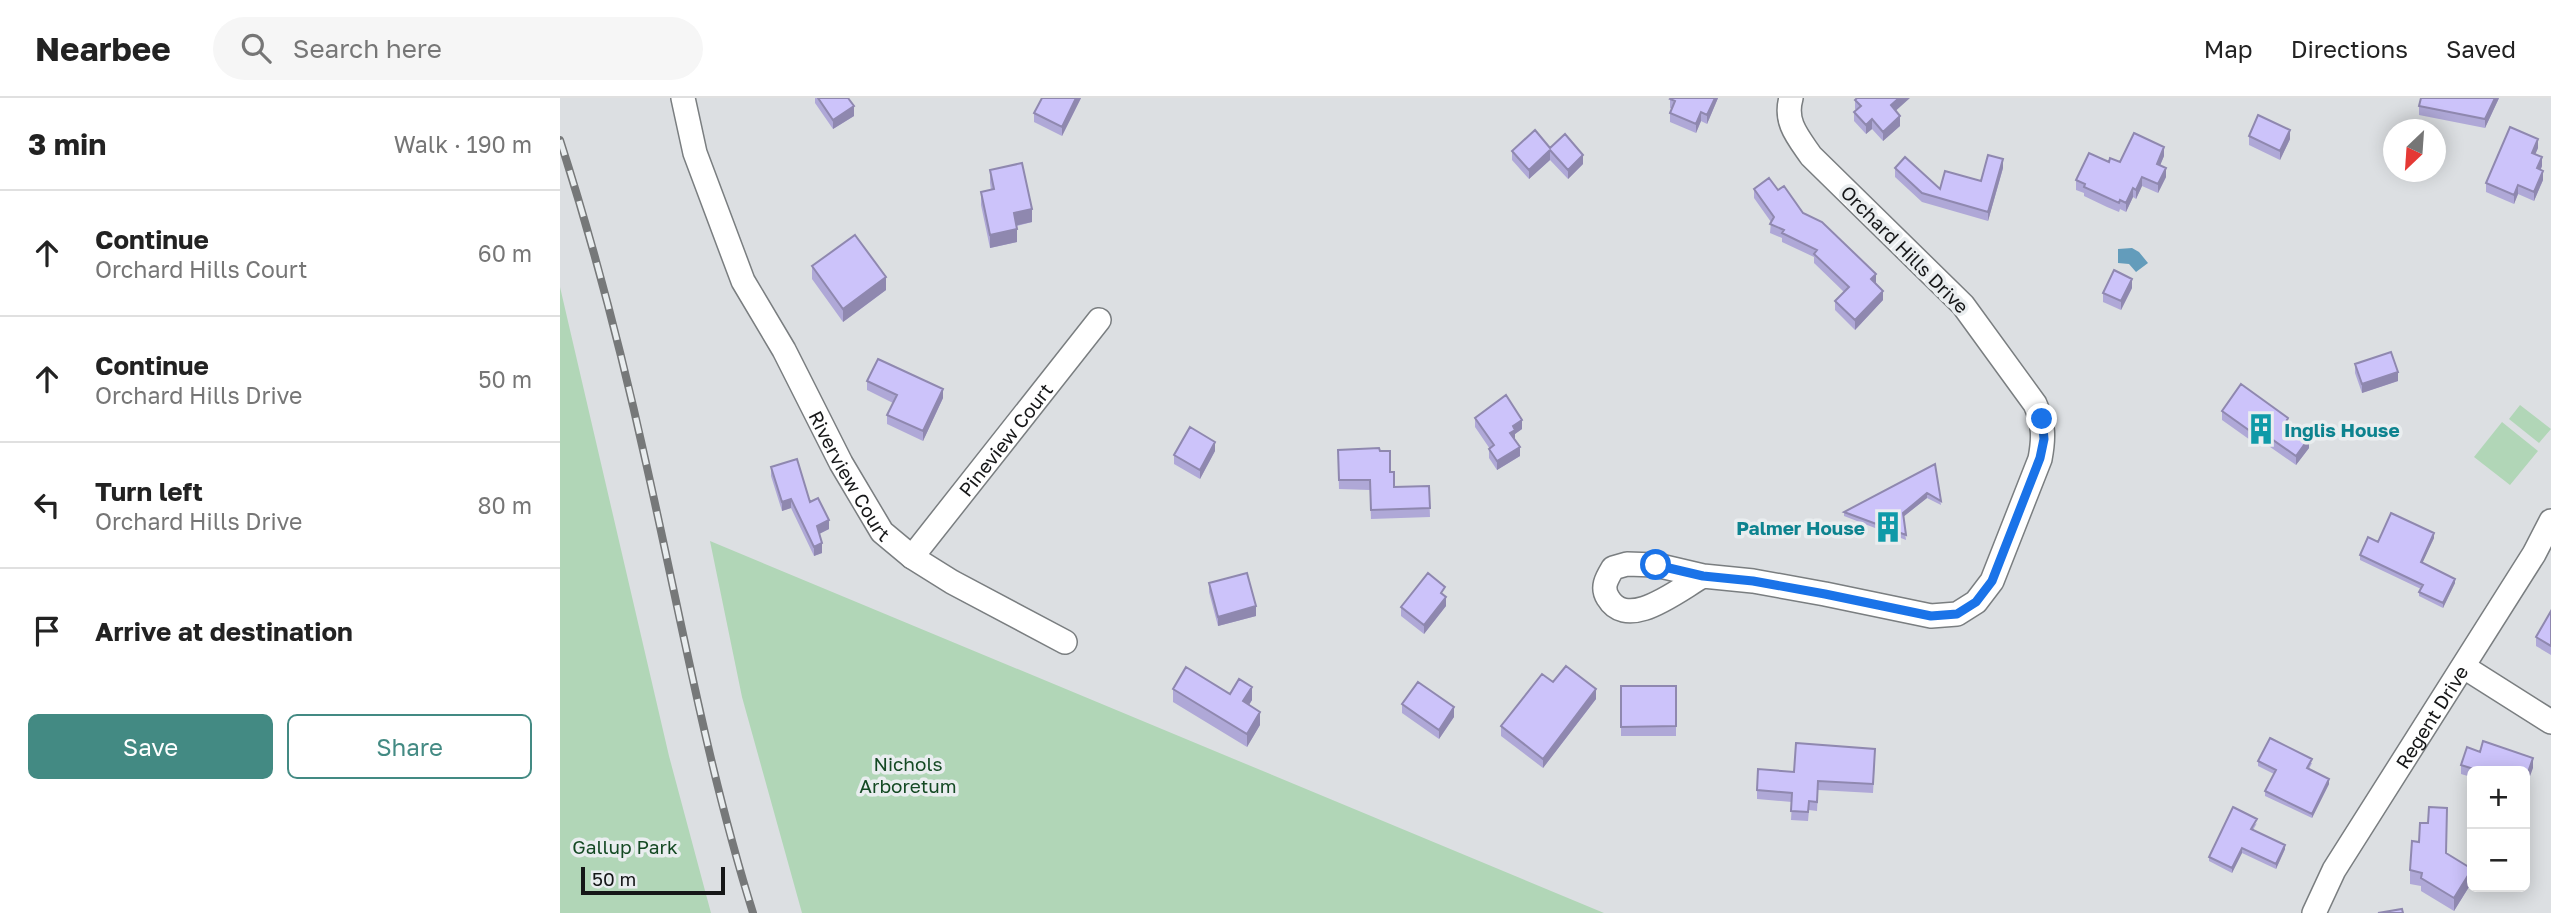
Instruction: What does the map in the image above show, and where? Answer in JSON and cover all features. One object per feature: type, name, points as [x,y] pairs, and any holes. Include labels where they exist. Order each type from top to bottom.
[{"type":"street","name":"Riverview Court","points":[[683,98],[695,153],[743,281],[784,350],[865,506],[882,532],[912,557],[952,582],[1065,642]]},
{"type":"street","name":"Orchard Hills Drive","points":[[1703,576],[1753,581],[1931,616],[1957,614],[1976,602],[1992,581],[2040,458],[2044,439],[2042,419],[2035,404],[1964,305],[1805,148],[1793,131],[1787,111],[1791,98]]},
{"type":"street","name":"Pineview Court","points":[[912,557],[1100,320]]},
{"type":"street","name":"Regent Drive","points":[[2314,913],[2334,870],[2535,554],[2551,520]]},
{"type":"street","points":[[2464,667],[2551,722]]},
{"type":"green space","name":"Gallup Park","points":[[560,287],[669,756],[711,913],[560,913]]},
{"type":"green space","points":[[2520,405],[2551,429],[2539,443],[2509,419]]},
{"type":"green space","points":[[2502,422],[2538,451],[2510,485],[2474,457]]},
{"type":"green space","name":"Nichols Arboretum","points":[[710,541],[1604,913],[802,913],[742,697]]},
{"type":"water","points":[[2132,248],[2148,263],[2136,272],[2129,264],[2118,263],[2118,249]]},
{"type":"building","points":[[818,98],[848,98],[854,106],[833,120]]},
{"type":"building","points":[[1042,98],[1076,98],[1062,127],[1034,113]]},
{"type":"building","points":[[1671,98],[1715,98],[1707,115],[1701,112],[1696,124],[1670,113],[1675,101]]},
{"type":"building","points":[[1899,98],[1891,105],[1900,116],[1883,132],[1872,119],[1866,125],[1854,112],[1861,106],[1855,100]]},
{"type":"building","points":[[2421,98],[2495,98],[2485,119],[2419,106]]},
{"type":"building","points":[[2258,115],[2290,130],[2280,151],[2249,136]]},
{"type":"building","points":[[2510,127],[2538,139],[2532,153],[2542,157],[2537,168],[2543,171],[2534,192],[2518,185],[2514,195],[2486,183]]},
{"type":"building","points":[[1535,130],[1550,148],[1565,134],[1583,155],[1568,170],[1550,150],[1529,170],[1512,151]]},
{"type":"building","points":[[2134,133],[2164,147],[2157,164],[2166,168],[2158,184],[2142,177],[2126,203],[2120,200],[2119,203],[2084,187],[2085,184],[2076,180],[2089,153],[2109,162],[2110,158],[2120,162]]},
{"type":"building","points":[[1988,155],[2003,159],[1988,212],[1922,193],[1895,168],[1905,157],[1940,189],[1945,171],[1981,181]]},
{"type":"building","points":[[1022,163],[1032,209],[1014,213],[1017,229],[990,235],[981,192],[994,189],[990,170]]},
{"type":"building","points":[[1769,178],[1778,190],[1784,186],[1803,213],[1822,222],[1876,274],[1871,279],[1883,291],[1855,320],[1835,301],[1849,287],[1814,254],[1817,250],[1770,224],[1774,217],[1754,189]]},
{"type":"building","points":[[855,235],[886,277],[843,309],[812,266]]},
{"type":"building","points":[[2114,270],[2132,279],[2121,301],[2103,293]]},
{"type":"building","points":[[2391,352],[2398,372],[2362,384],[2355,364]]},
{"type":"building","points":[[878,359],[943,389],[923,431],[887,415],[897,395],[867,381]]},
{"type":"building","name":"Inglis House","points":[[2241,384],[2288,418],[2286,422],[2309,438],[2296,456],[2263,433],[2260,438],[2222,411]]},
{"type":"building","points":[[1506,395],[1522,420],[1513,426],[1515,430],[1510,433],[1520,447],[1497,461],[1489,449],[1494,445],[1475,418]]},
{"type":"building","points":[[1190,427],[1215,442],[1200,470],[1174,455]]},
{"type":"building","points":[[1379,448],[1380,451],[1390,451],[1390,472],[1394,472],[1394,487],[1429,486],[1430,508],[1371,510],[1370,480],[1339,480],[1338,450]]},
{"type":"building","points":[[797,459],[810,502],[818,498],[829,520],[817,526],[822,543],[814,547],[791,499],[782,502],[771,467]]},
{"type":"building","name":"Palmer House","points":[[1935,464],[1941,501],[1927,493],[1903,513],[1906,535],[1844,512]]},
{"type":"building","points":[[2391,513],[2434,533],[2421,562],[2455,579],[2443,603],[2419,592],[2423,585],[2360,555],[2368,537],[2378,542]]},
{"type":"building","points":[[1247,573],[1256,606],[1218,617],[1209,583]]},
{"type":"building","points":[[1428,573],[1445,587],[1441,593],[1446,597],[1424,625],[1401,607]]},
{"type":"building","points":[[2551,611],[2551,646],[2536,637]]},
{"type":"building","points":[[1566,666],[1596,689],[1543,759],[1501,726],[1542,674],[1553,682]]},
{"type":"building","points":[[1186,667],[1230,694],[1239,679],[1252,687],[1243,701],[1260,712],[1247,734],[1173,689]]},
{"type":"building","points":[[1418,682],[1454,707],[1439,730],[1402,704]]},
{"type":"building","points":[[1621,686],[1676,686],[1676,726],[1621,727]]},
{"type":"building","points":[[2270,738],[2312,759],[2307,768],[2329,779],[2312,814],[2265,791],[2276,770],[2258,761]]},
{"type":"building","points":[[2483,741],[2533,758],[2530,767],[2461,765],[2467,747],[2480,752]]},
{"type":"building","points":[[1796,743],[1875,749],[1873,784],[1818,781],[1817,802],[1809,801],[1808,812],[1791,811],[1792,793],[1757,790],[1758,769],[1794,772]]},
{"type":"building","points":[[2233,807],[2257,819],[2251,829],[2285,845],[2276,864],[2242,848],[2232,868],[2209,857]]},
{"type":"building","points":[[2429,807],[2447,808],[2446,853],[2467,866],[2467,877],[2454,898],[2421,878],[2422,873],[2410,870],[2412,841],[2419,842],[2420,823],[2428,823]]},
{"type":"building","points":[[2402,909],[2403,913],[2378,913]]},
{"type":"railway","points":[[560,140],[617,341],[708,746],[753,913]]},
{"type":"place","name":"Inglis House","points":[[2261,429]]},
{"type":"place","name":"Palmer House","points":[[1888,527]]},
{"type":"route","points":[[1656,565],[1703,576],[1753,581],[1825,594],[1931,616],[1957,614],[1976,602],[1992,581],[2040,458],[2044,439],[2042,419]]}]
